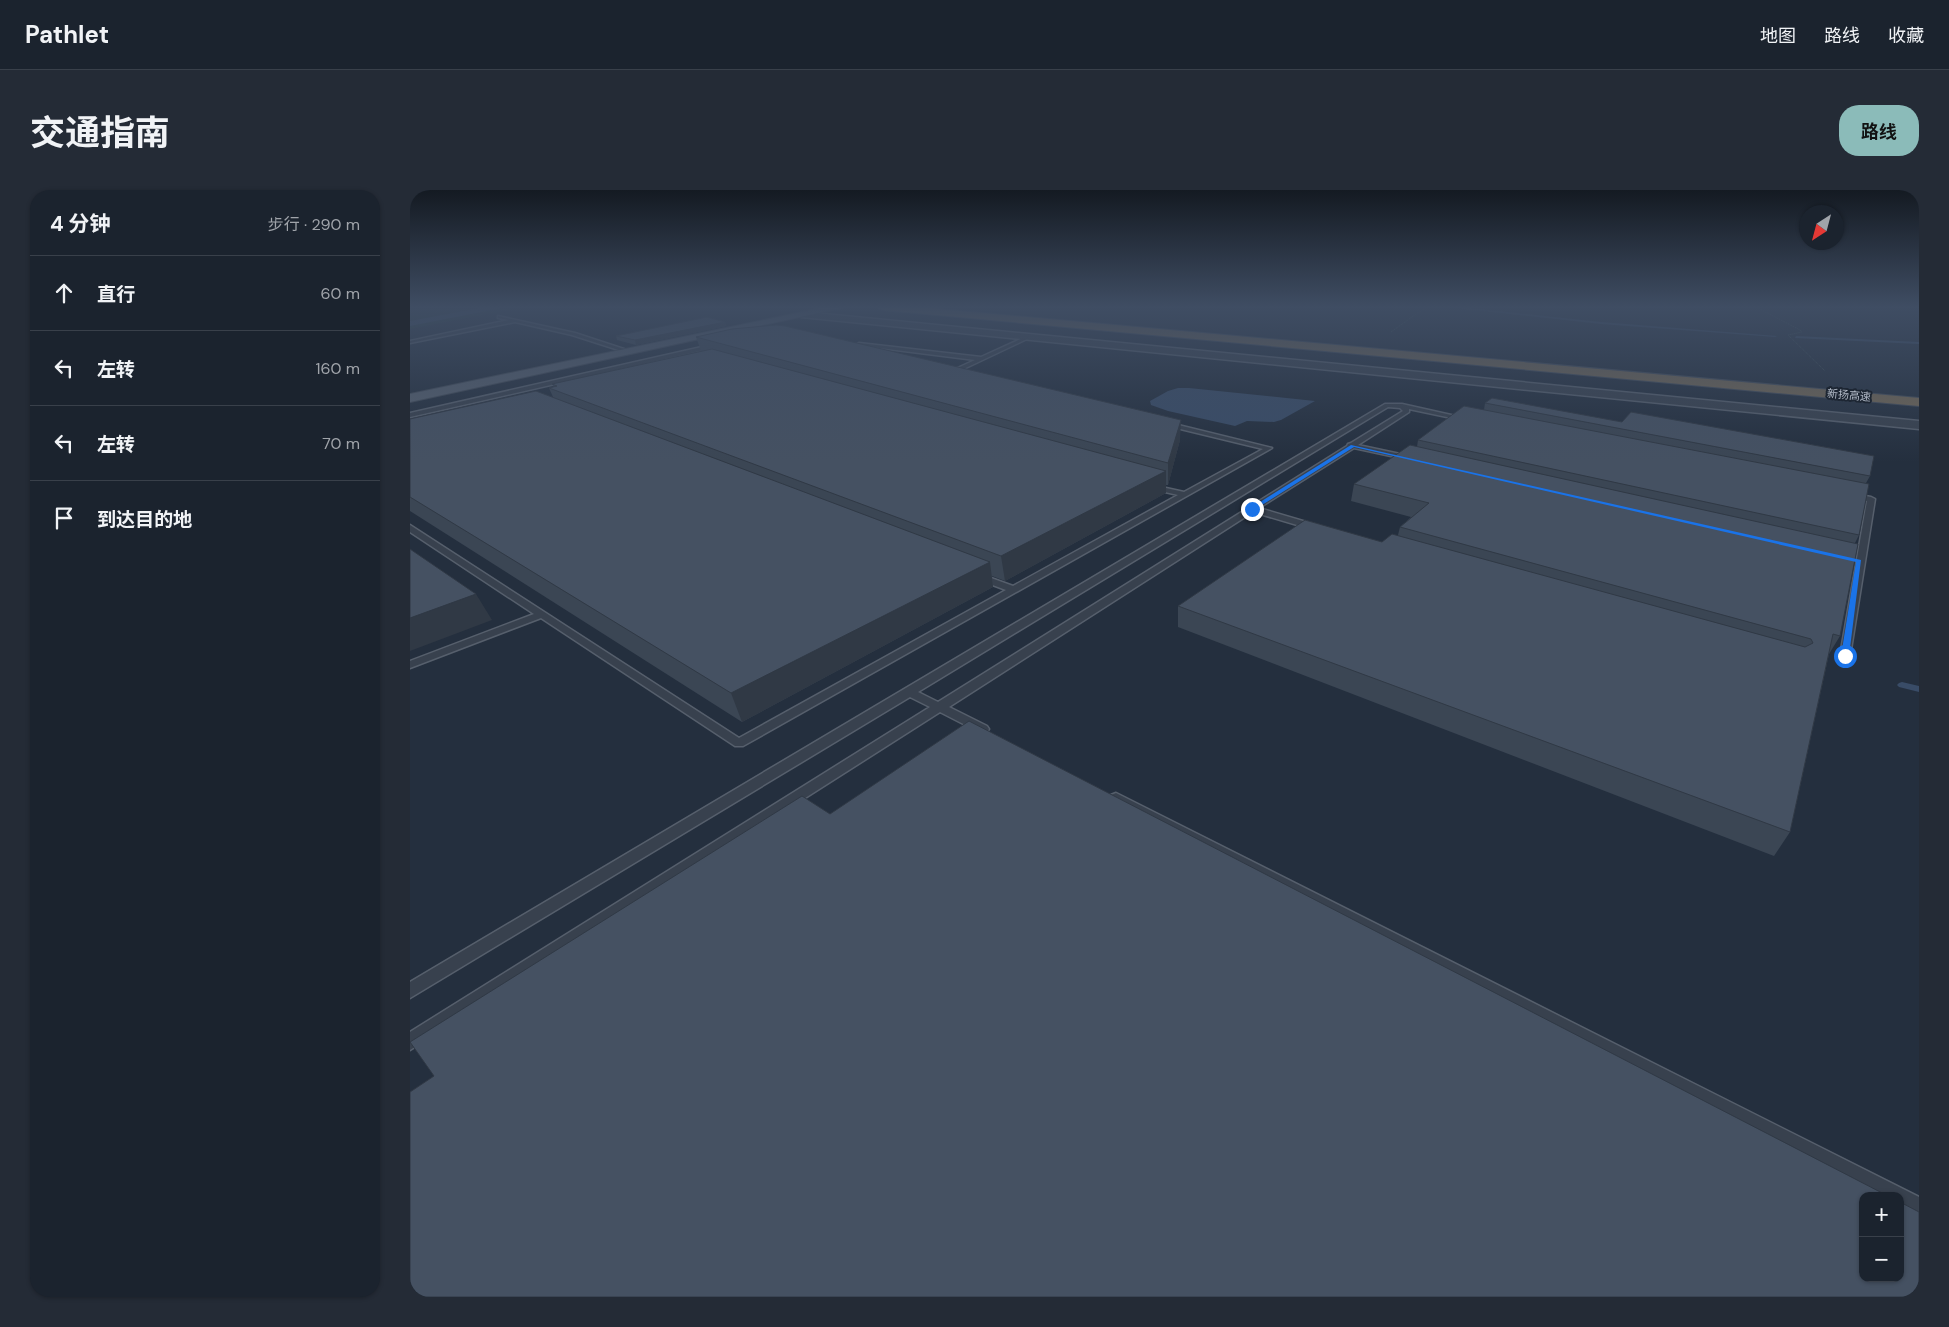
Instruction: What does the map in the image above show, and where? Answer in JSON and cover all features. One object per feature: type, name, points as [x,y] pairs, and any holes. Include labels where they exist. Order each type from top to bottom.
[{"type":"highway","name":"新扬高速","points":[[1446,359],[1919,402]]},
{"type":"highway","name":"新扬高速","points":[[1534,359],[1919,393]]},
{"type":"main road","points":[[410,398],[598,359]]},
{"type":"street","points":[[1240,359],[1919,425]]},
{"type":"lane","points":[[410,415],[657,359]]},
{"type":"lane","points":[[972,377],[949,371],[983,359]]},
{"type":"lane","points":[[510,392],[528,399]]},
{"type":"lane","points":[[410,991],[1387,405],[1402,406],[1470,420]]},
{"type":"lane","points":[[410,1042],[1353,446],[1407,411],[1402,406]]},
{"type":"lane","points":[[410,528],[739,743],[1269,448],[1154,421]]},
{"type":"lane","points":[[1328,440],[1421,461]]},
{"type":"lane","points":[[1146,484],[1185,495]]},
{"type":"lane","points":[[1842,493],[1871,498],[1859,561],[1845,656]]},
{"type":"lane","points":[[1252,509],[1328,531]]},
{"type":"lane","points":[[1850,559],[1859,561]]},
{"type":"lane","points":[[968,572],[1014,590]]},
{"type":"lane","points":[[410,665],[542,614]]},
{"type":"lane","points":[[909,692],[1001,739]]},
{"type":"lane","points":[[1099,788],[1888,1192]]},
{"type":"lane","points":[[1904,1200],[1919,1208]]},
{"type":"water","points":[[1178,388],[1315,401],[1281,420],[1274,422],[1247,421],[1235,426],[1168,411],[1151,405],[1150,401]]},
{"type":"building","points":[[668,359],[748,359],[1166,471],[1001,556],[549,388],[557,386],[552,384]]},
{"type":"building","points":[[777,359],[923,359],[1181,420],[1168,463]]},
{"type":"building","points":[[536,391],[990,562],[731,693],[410,497],[410,419]]},
{"type":"building","points":[[1492,398],[1622,422],[1631,412],[1874,456],[1870,476],[1485,403]]},
{"type":"building","points":[[1464,406],[1869,484],[1859,535],[1418,440]]},
{"type":"building","points":[[1410,445],[1858,544],[1840,636],[1833,634],[1790,832],[1178,606],[1305,520],[1382,542],[1392,534],[1805,647],[1813,643],[1811,639],[1400,527],[1429,503],[1354,484]]},
{"type":"building","points":[[410,549],[476,594],[410,618]]},
{"type":"building","points":[[969,721],[1880,1192],[1859,1192],[1859,1282],[1904,1282],[1904,1204],[1919,1212],[1919,1297],[410,1297],[410,1092],[434,1076],[410,1042],[802,796],[830,814]]},
{"type":"waterway","points":[[1902,685],[1919,689]]},
{"type":"route","points":[[1252,509],[1353,446],[1859,561],[1845,656]]}]
